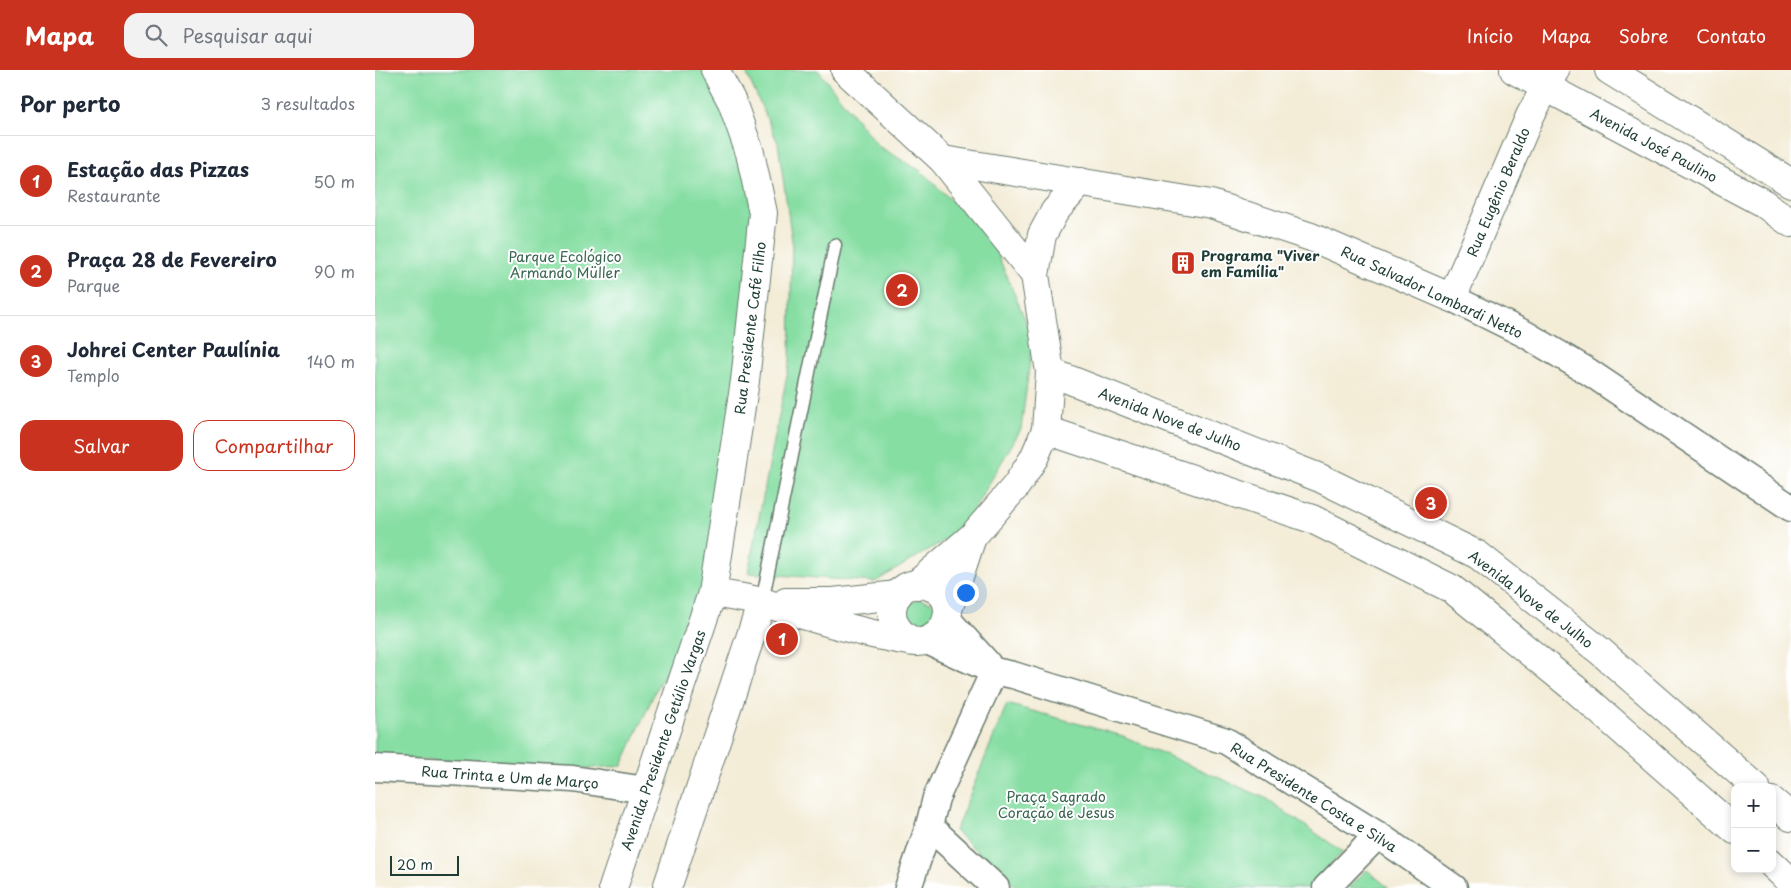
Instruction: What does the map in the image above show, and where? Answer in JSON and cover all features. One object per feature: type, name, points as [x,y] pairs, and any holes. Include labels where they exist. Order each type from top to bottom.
[{"type":"main road","name":"Rua Presidente Café Filho","points":[[712,593],[745,381],[763,213],[750,153],[731,102],[715,70]]},
{"type":"main road","points":[[845,70],[943,160],[1035,276]]},
{"type":"main road","name":"Avenida José Paulino","points":[[1514,70],[1549,78],[1763,203],[1791,223]]},
{"type":"main road","points":[[1609,70],[1791,183]]},
{"type":"main road","name":"Rua Eugênio Beraldo","points":[[1452,298],[1549,78]]},
{"type":"main road","name":"Rua Salvador Lombardi Netto","points":[[943,160],[1211,204],[1311,236],[1452,298]]},
{"type":"main road","points":[[921,641],[899,632],[893,623],[891,613],[893,603],[972,537],[1016,486],[1033,458],[1046,430],[1051,372],[1035,276],[1042,235],[1055,211],[1081,182]]},
{"type":"main road","name":"Avenida Nove de Julho","points":[[1051,372],[1320,478],[1478,555],[1599,652],[1751,783]]},
{"type":"main road","points":[[1046,430],[1312,519],[1452,589],[1574,688],[1733,828]]},
{"type":"main road","points":[[712,593],[762,602],[842,628],[921,641],[936,636],[944,629],[972,537]]},
{"type":"main road","points":[[762,602],[833,602],[907,590],[923,584],[943,595],[948,615]]},
{"type":"main road","name":"Avenida Presidente Getúlio Vargas","points":[[618,882],[645,790],[712,593]]},
{"type":"main road","points":[[667,888],[762,602]]},
{"type":"main road","points":[[1776,804],[1791,817]]},
{"type":"main road","points":[[1776,868],[1791,882]]},
{"type":"street","name":"Rua Salvador Lombardi Netto","points":[[1452,298],[1525,334],[1589,372],[1791,508]]},
{"type":"street","points":[[908,888],[929,826],[936,798],[994,671],[948,615]]},
{"type":"street","name":"Rua Presidente Costa e Silva","points":[[921,641],[994,671],[1013,675],[1226,741],[1378,835],[1454,888]]},
{"type":"street","name":"Rua Trinta e Um de Março","points":[[375,768],[573,779],[645,790]]},
{"type":"street","points":[[929,826],[996,888]]},
{"type":"street","points":[[1326,888],[1378,835]]},
{"type":"lane","points":[[762,602],[835,245]]},
{"type":"green space","name":"Parque Ecológico Armando Müller","points":[[375,70],[715,70],[763,213],[712,593],[657,687],[622,766],[576,769],[375,757]]},
{"type":"green space","points":[[745,70],[818,70],[878,146],[921,171],[991,239],[1033,338],[1021,429],[962,530],[875,582],[748,573],[790,360],[792,241],[778,143]]},
{"type":"green space","points":[[919,599],[931,602],[939,611],[922,639],[901,614],[908,604]]},
{"type":"green space","name":"Praça Sagrado Coração de Jesus","points":[[1007,704],[1123,736],[1265,798],[1343,852],[1307,888],[1017,888],[955,831]]},
{"type":"green space","points":[[1367,870],[1389,888],[1348,888]]},
{"type":"place","name":"Programa \"Viver em Família\"","points":[[1183,263]]},
{"type":"place","name":"Praça 28 de Fevereiro","points":[[902,290]]},
{"type":"place","name":"Johrei Center Paulínia","points":[[1431,503]]},
{"type":"place","name":"Estação das Pizzas","points":[[782,639]]}]
